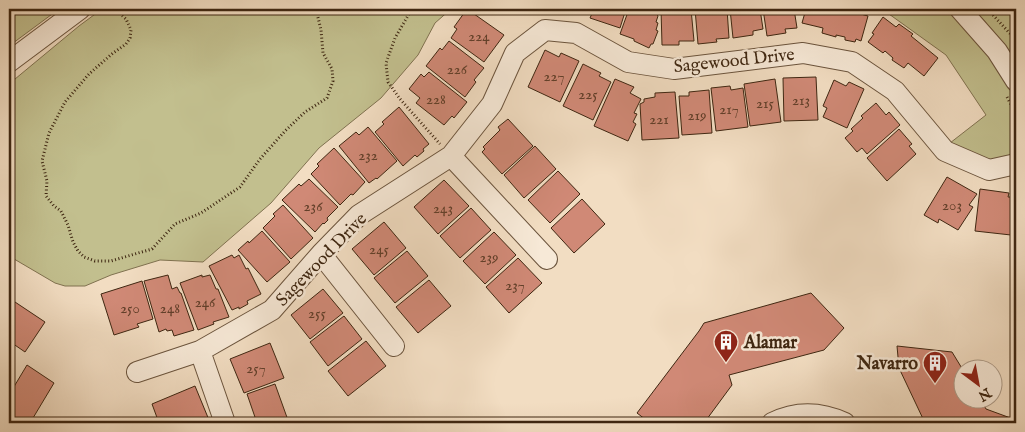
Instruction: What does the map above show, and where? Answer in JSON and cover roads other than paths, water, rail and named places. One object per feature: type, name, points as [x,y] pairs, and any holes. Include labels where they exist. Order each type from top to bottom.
[{"type":"street","points":[[9,62],[80,9]]},
{"type":"street","points":[[960,9],[997,51],[1016,81]]},
{"type":"street","name":"Sagewood Drive","points":[[137,372],[200,352],[272,310],[321,254],[359,215],[451,156],[492,104],[515,53],[545,30],[576,33],[628,62],[674,70],[803,53],[852,62],[895,91],[945,151],[989,170],[1016,164]]},
{"type":"street","points":[[451,156],[547,259]]},
{"type":"street","points":[[321,254],[394,346]]},
{"type":"street","points":[[200,352],[225,423]]},
{"type":"street","points":[[772,423],[806,414],[824,416],[845,423]]},
{"type":"place","name":"Alamar","points":[[726,363]]},
{"type":"place","name":"Navarro","points":[[935,384]]}]
